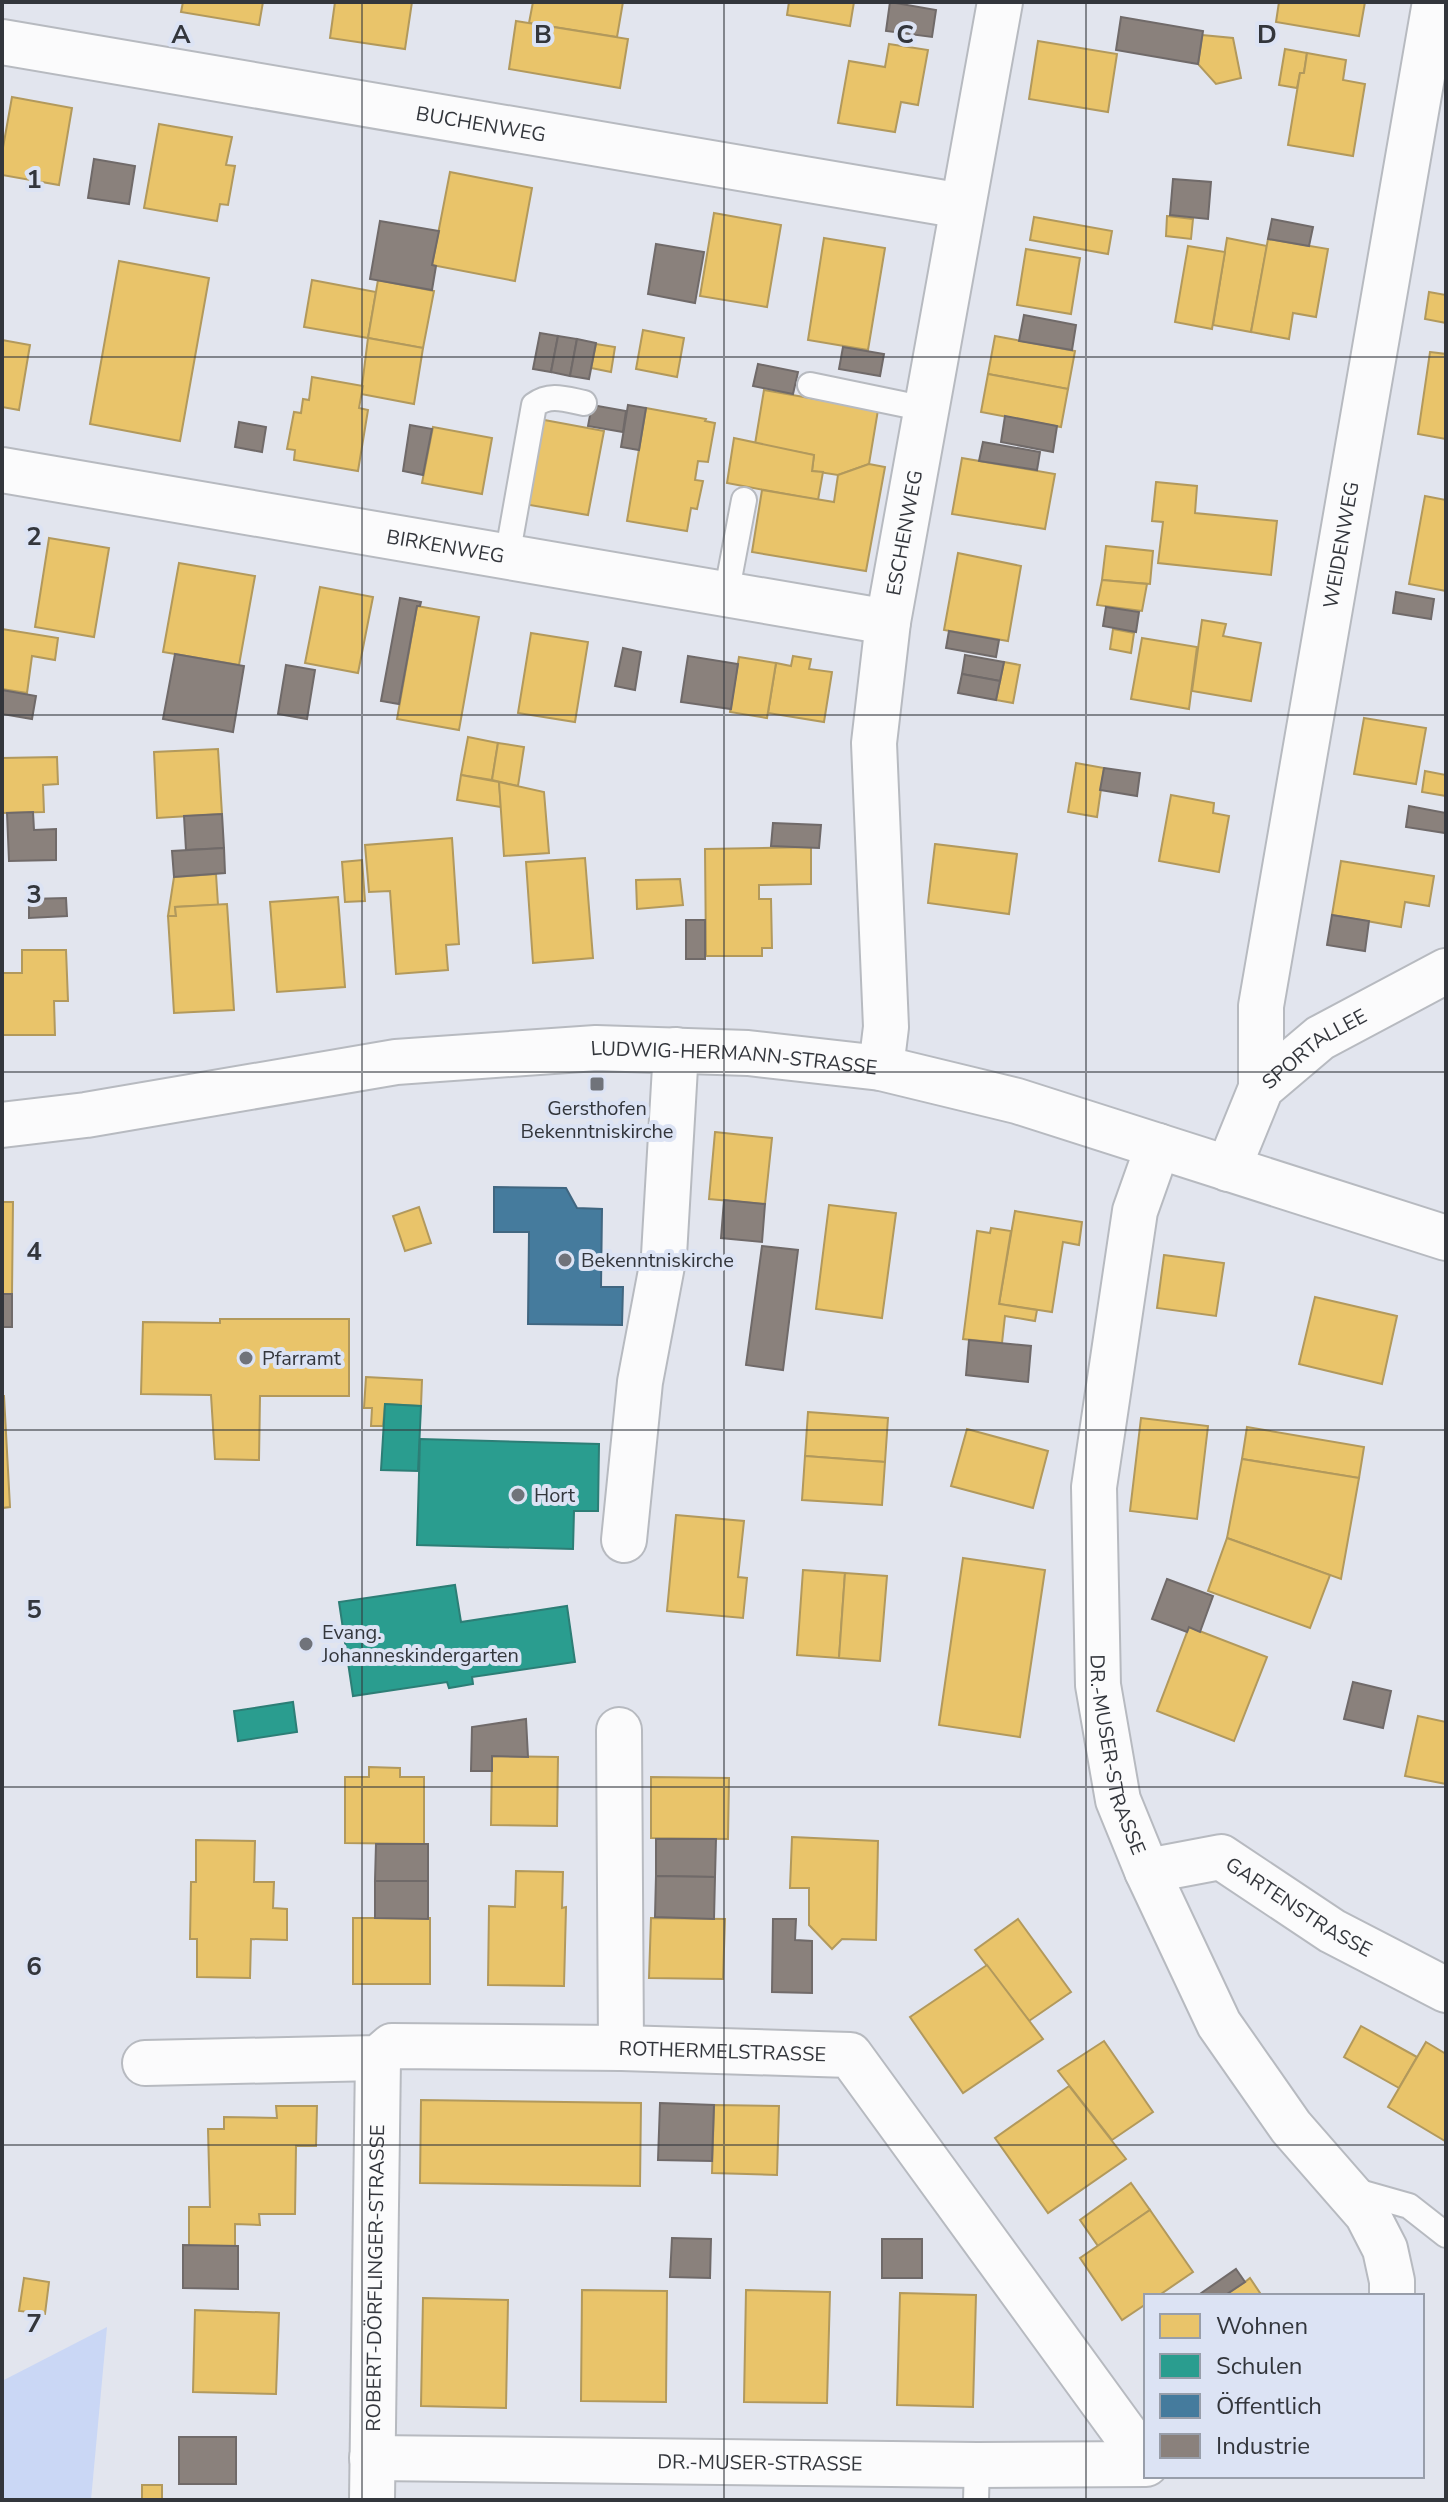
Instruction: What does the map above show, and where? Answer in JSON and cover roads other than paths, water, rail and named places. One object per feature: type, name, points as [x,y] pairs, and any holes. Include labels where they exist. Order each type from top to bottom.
[{"type":"street","name":"ESCHENWEG","points":[[881,1068],[886,1027],[874,743],[888,622],[1000,2]]},
{"type":"street","name":"WEIDENWEG","points":[[1261,1088],[1261,1006],[1435,2]]},
{"type":"street","name":"BUCHENWEG","points":[[2,42],[962,206]]},
{"type":"street","name":"BIRKENWEG","points":[[2,470],[888,622]]},
{"type":"street","name":"SPORTALLEE","points":[[1228,1169],[1261,1088],[1320,1038],[1446,971]]},
{"type":"street","name":"LUDWIG-HERMANN-STRASSE","points":[[2,1125],[115,1110],[396,1062],[596,1048],[760,1054],[881,1068],[1017,1101],[1446,1238]]},
{"type":"street","points":[[624,1540],[640,1382],[664,1255],[676,1050]]},
{"type":"street","name":"DR.-MUSER-STRASSE","points":[[1158,1146],[1135,1211],[1094,1487],[1098,1685],[1118,1800],[1147,1871],[1219,2024],[1291,2127],[1367,2214],[1385,2249],[1392,2294]]},
{"type":"street","points":[[619,1730],[621,2048]]},
{"type":"street","name":"GARTENSTRASSE","points":[[1147,1871],[1221,1857],[1332,1931],[1446,1990]]},
{"type":"street","name":"ROTHERMELSTRASSE","points":[[145,2063],[378,2058],[392,2046],[621,2048],[850,2055],[1144,2460]]},
{"type":"street","name":"ROBERT-DÖRFLINGER-STRASSE","points":[[372,2479],[378,2058]]},
{"type":"street","name":"DR.-MUSER-STRASSE","points":[[372,2479],[977,2482],[1144,2463]]},
{"type":"lane","points":[[810,385],[926,409]]},
{"type":"lane","points":[[507,557],[534,405],[552,397],[584,403]]},
{"type":"lane","points":[[726,595],[744,500]]},
{"type":"lane","points":[[1346,2189],[1409,2206],[1446,2235]]},
{"type":"place","name":"Gersthofen Bekenntniskirche","points":[[597,1084]]},
{"type":"place","name":"Bekenntniskirche","points":[[565,1260]]},
{"type":"place","name":"Pfarramt","points":[[246,1358]]},
{"type":"place","name":"Hort","points":[[518,1495]]},
{"type":"place","name":"Evang. Johanneskindergarten","points":[[306,1644]]}]
